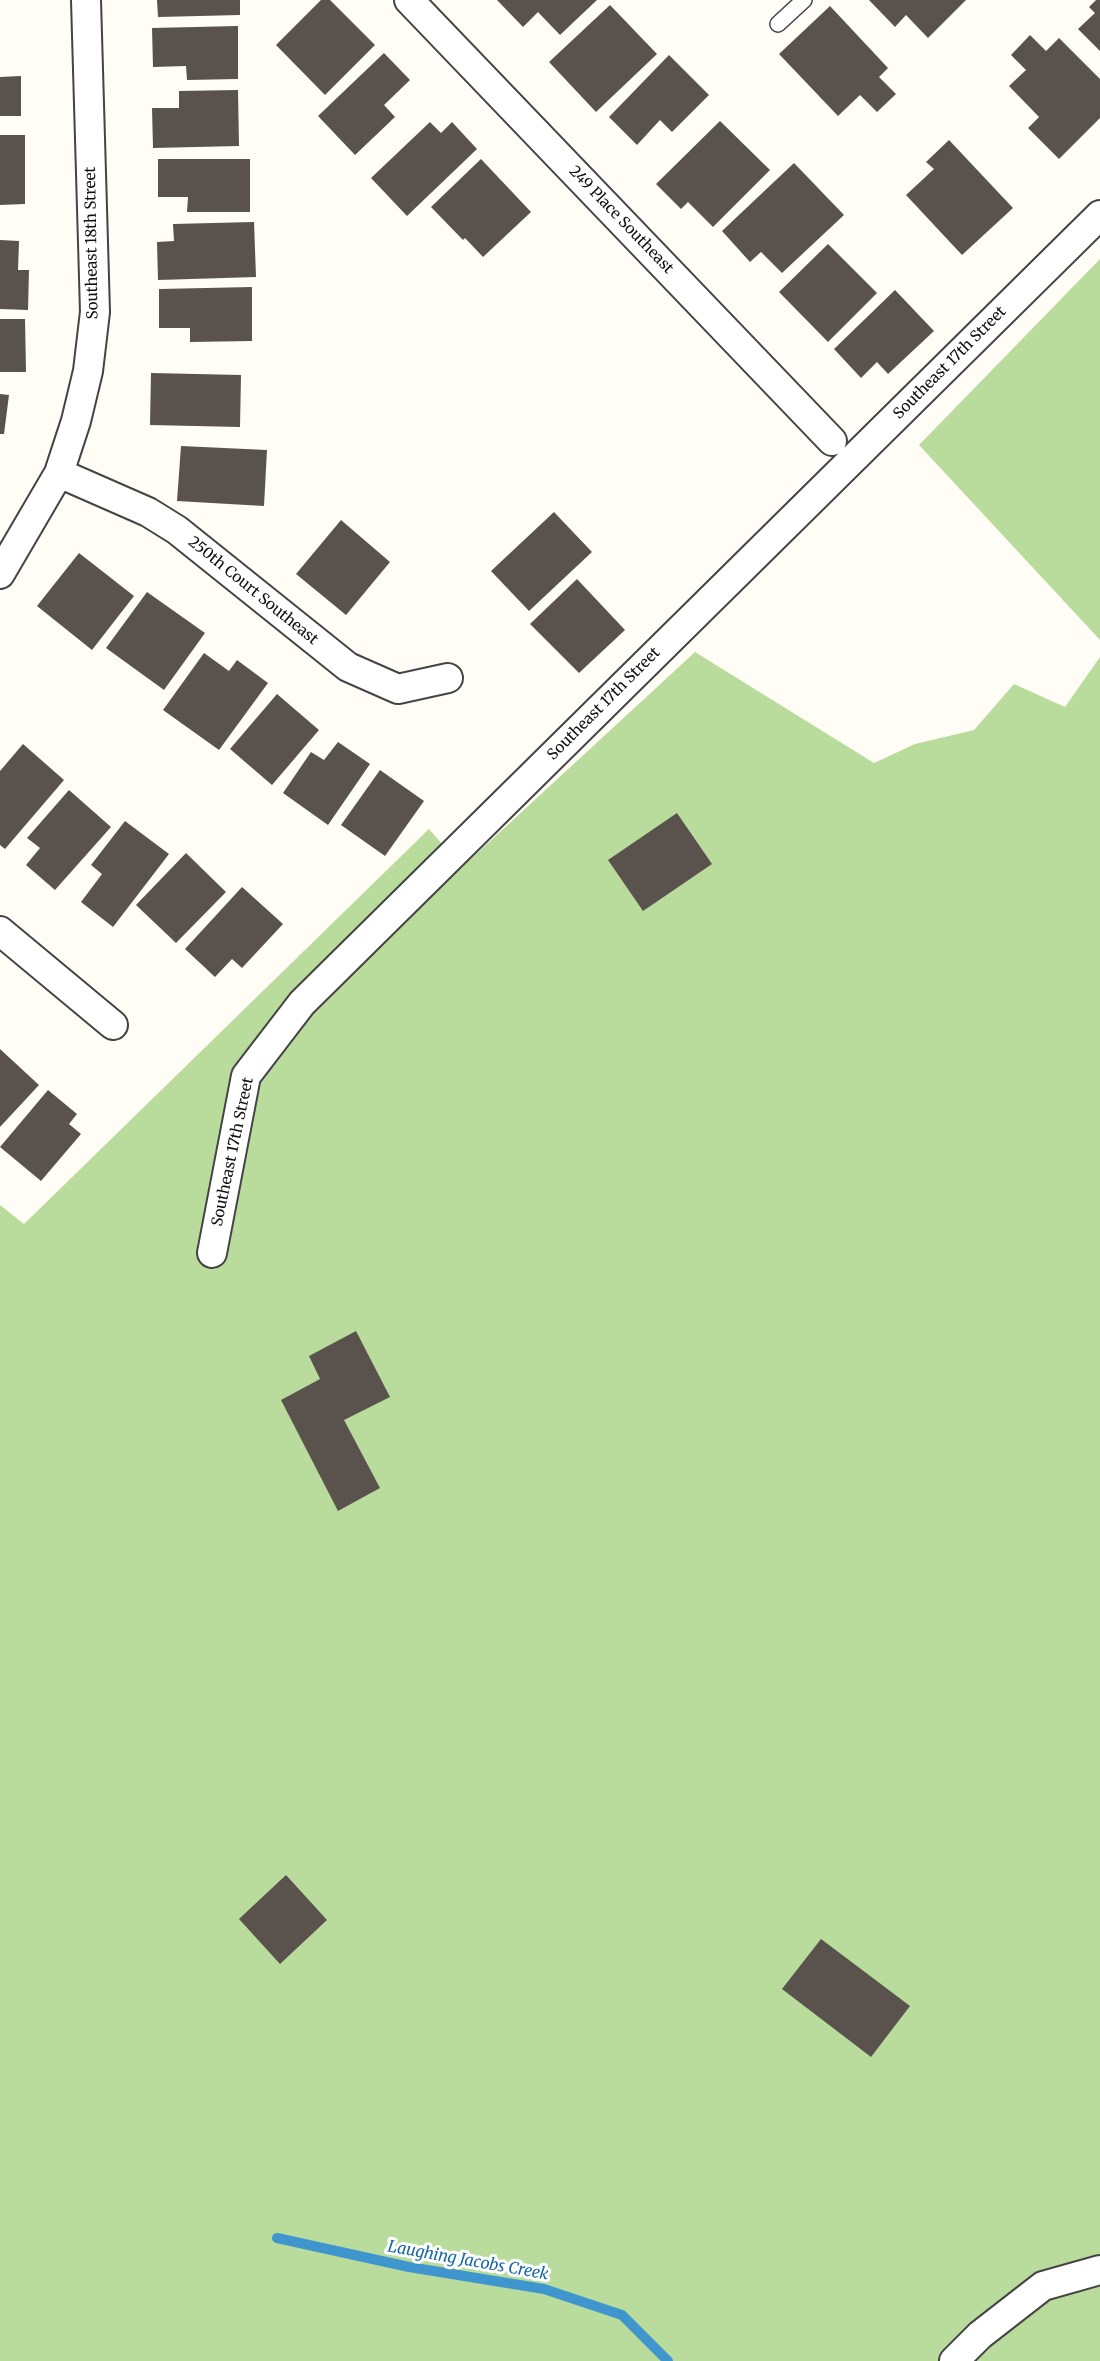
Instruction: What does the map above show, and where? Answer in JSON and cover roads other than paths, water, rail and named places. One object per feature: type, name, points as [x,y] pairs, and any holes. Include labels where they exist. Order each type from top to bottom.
[{"type":"street","name":"Southeast 18th Street","points":[[0,574],[59,473],[76,421],[88,371],[95,312],[86,0]]},
{"type":"street","name":"249 Place Southeast","points":[[409,0],[832,441]]},
{"type":"street","name":"Southeast 17th Street","points":[[213,1253],[246,1076],[302,1003],[1100,215]]},
{"type":"street","name":"250th Court Southeast","points":[[59,473],[148,512],[177,530],[348,667],[398,689],[448,678]]},
{"type":"street","points":[[0,931],[112,1026]]},
{"type":"street","points":[[954,2361],[980,2335],[1043,2286],[1100,2270]]},
{"type":"lane","points":[[778,24],[804,0]]},
{"type":"waterway","name":"Laughing Jacobs Creek","points":[[277,2238],[409,2267],[544,2289],[622,2315],[668,2361]]}]
